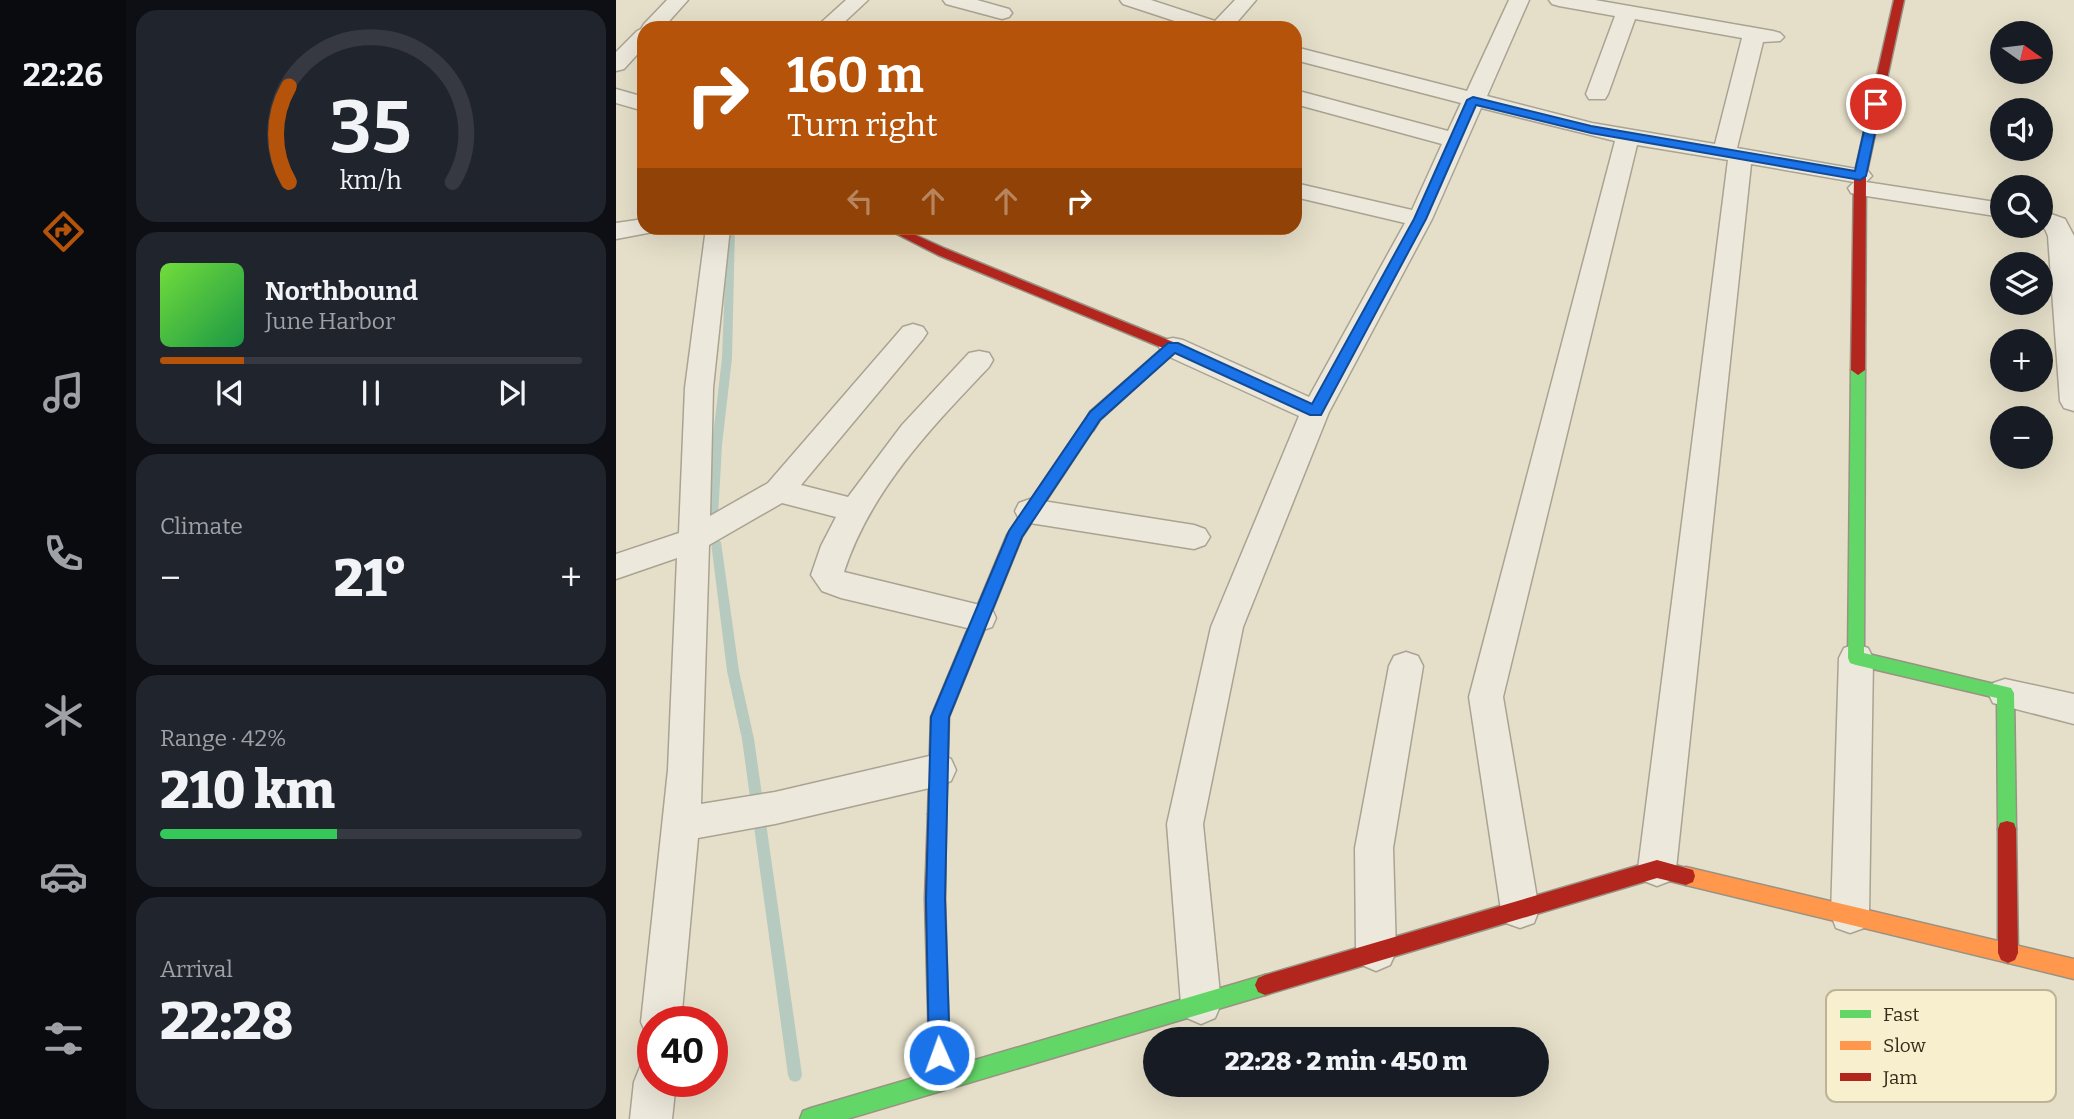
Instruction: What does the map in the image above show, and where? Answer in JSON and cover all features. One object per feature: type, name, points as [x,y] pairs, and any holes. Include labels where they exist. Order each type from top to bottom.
[{"type":"street","points":[[658,21],[678,0]]},
{"type":"street","points":[[833,21],[858,0]]},
{"type":"street","points":[[953,0],[1009,7]]},
{"type":"street","points":[[1130,0],[1197,21]]},
{"type":"street","points":[[1226,21],[1246,0]]},
{"type":"street","points":[[1201,1004],[1185,824],[1227,627],[1315,412],[1420,219],[1519,0]]},
{"type":"street","points":[[1559,0],[1764,35],[1732,154],[1657,869]]},
{"type":"street","points":[[1850,915],[1856,658],[1860,182],[1899,0]]},
{"type":"street","points":[[994,21],[1009,7]]},
{"type":"street","points":[[1597,94],[1628,12]]},
{"type":"street","points":[[616,64],[637,42]]},
{"type":"street","points":[[1302,55],[1591,130],[1732,154],[1990,208]]},
{"type":"street","points":[[616,96],[637,102]]},
{"type":"street","points":[[1302,99],[1455,140]]},
{"type":"street","points":[[1520,910],[1486,696],[1628,136]]},
{"type":"street","points":[[1302,192],[1420,219]]},
{"type":"street","points":[[2053,222],[2059,230],[2067,255],[2074,401]]},
{"type":"street","points":[[616,232],[637,228]]},
{"type":"street","points":[[664,1006],[682,824],[693,605],[699,388],[717,235]]},
{"type":"street","points":[[906,235],[1173,347],[1315,412]]},
{"type":"street","points":[[616,568],[693,540],[779,491],[914,333]]},
{"type":"street","points":[[940,1081],[935,899],[940,717],[1015,535],[1030,511],[1095,416],[1173,347]]},
{"type":"street","points":[[979,360],[916,425],[856,510],[831,558],[827,575],[833,582],[852,589],[980,618]]},
{"type":"street","points":[[779,491],[856,510]]},
{"type":"street","points":[[1030,511],[1194,537]]},
{"type":"street","points":[[1856,658],[2074,709]]},
{"type":"street","points":[[1376,953],[1374,848],[1406,666]]},
{"type":"street","points":[[2005,693],[2008,953]]},
{"type":"street","points":[[682,824],[775,808],[938,770]]},
{"type":"street","points":[[811,1119],[1657,869],[2074,969]]},
{"type":"street","points":[[651,1119],[653,1097]]},
{"type":"waterway","points":[[713,517],[717,445],[727,358],[731,235]]},
{"type":"waterway","points":[[716,542],[733,671],[748,739],[795,1075]]},
{"type":"traffic: fast","points":[[1858,370],[1856,658],[2005,693],[2007,829]]},
{"type":"traffic: fast","points":[[811,1119],[1265,985]]},
{"type":"traffic: slow","points":[[937,814],[940,717],[1015,535],[1088,427]]},
{"type":"traffic: slow","points":[[1686,876],[2074,969]]},
{"type":"traffic: jam","points":[[1858,370],[1860,176],[1899,0]]},
{"type":"traffic: jam","points":[[906,235],[1173,347],[1095,416],[1088,427]]},
{"type":"traffic: jam","points":[[937,814],[935,899],[940,1081]]},
{"type":"traffic: jam","points":[[2007,829],[2008,953]]},
{"type":"traffic: jam","points":[[1265,985],[1657,869],[1686,876]]},
{"type":"route","points":[[939,1055],[935,899],[940,717],[1015,535],[1095,416],[1173,347],[1315,412],[1420,219],[1473,100],[1591,130],[1860,176],[1876,104]]}]
